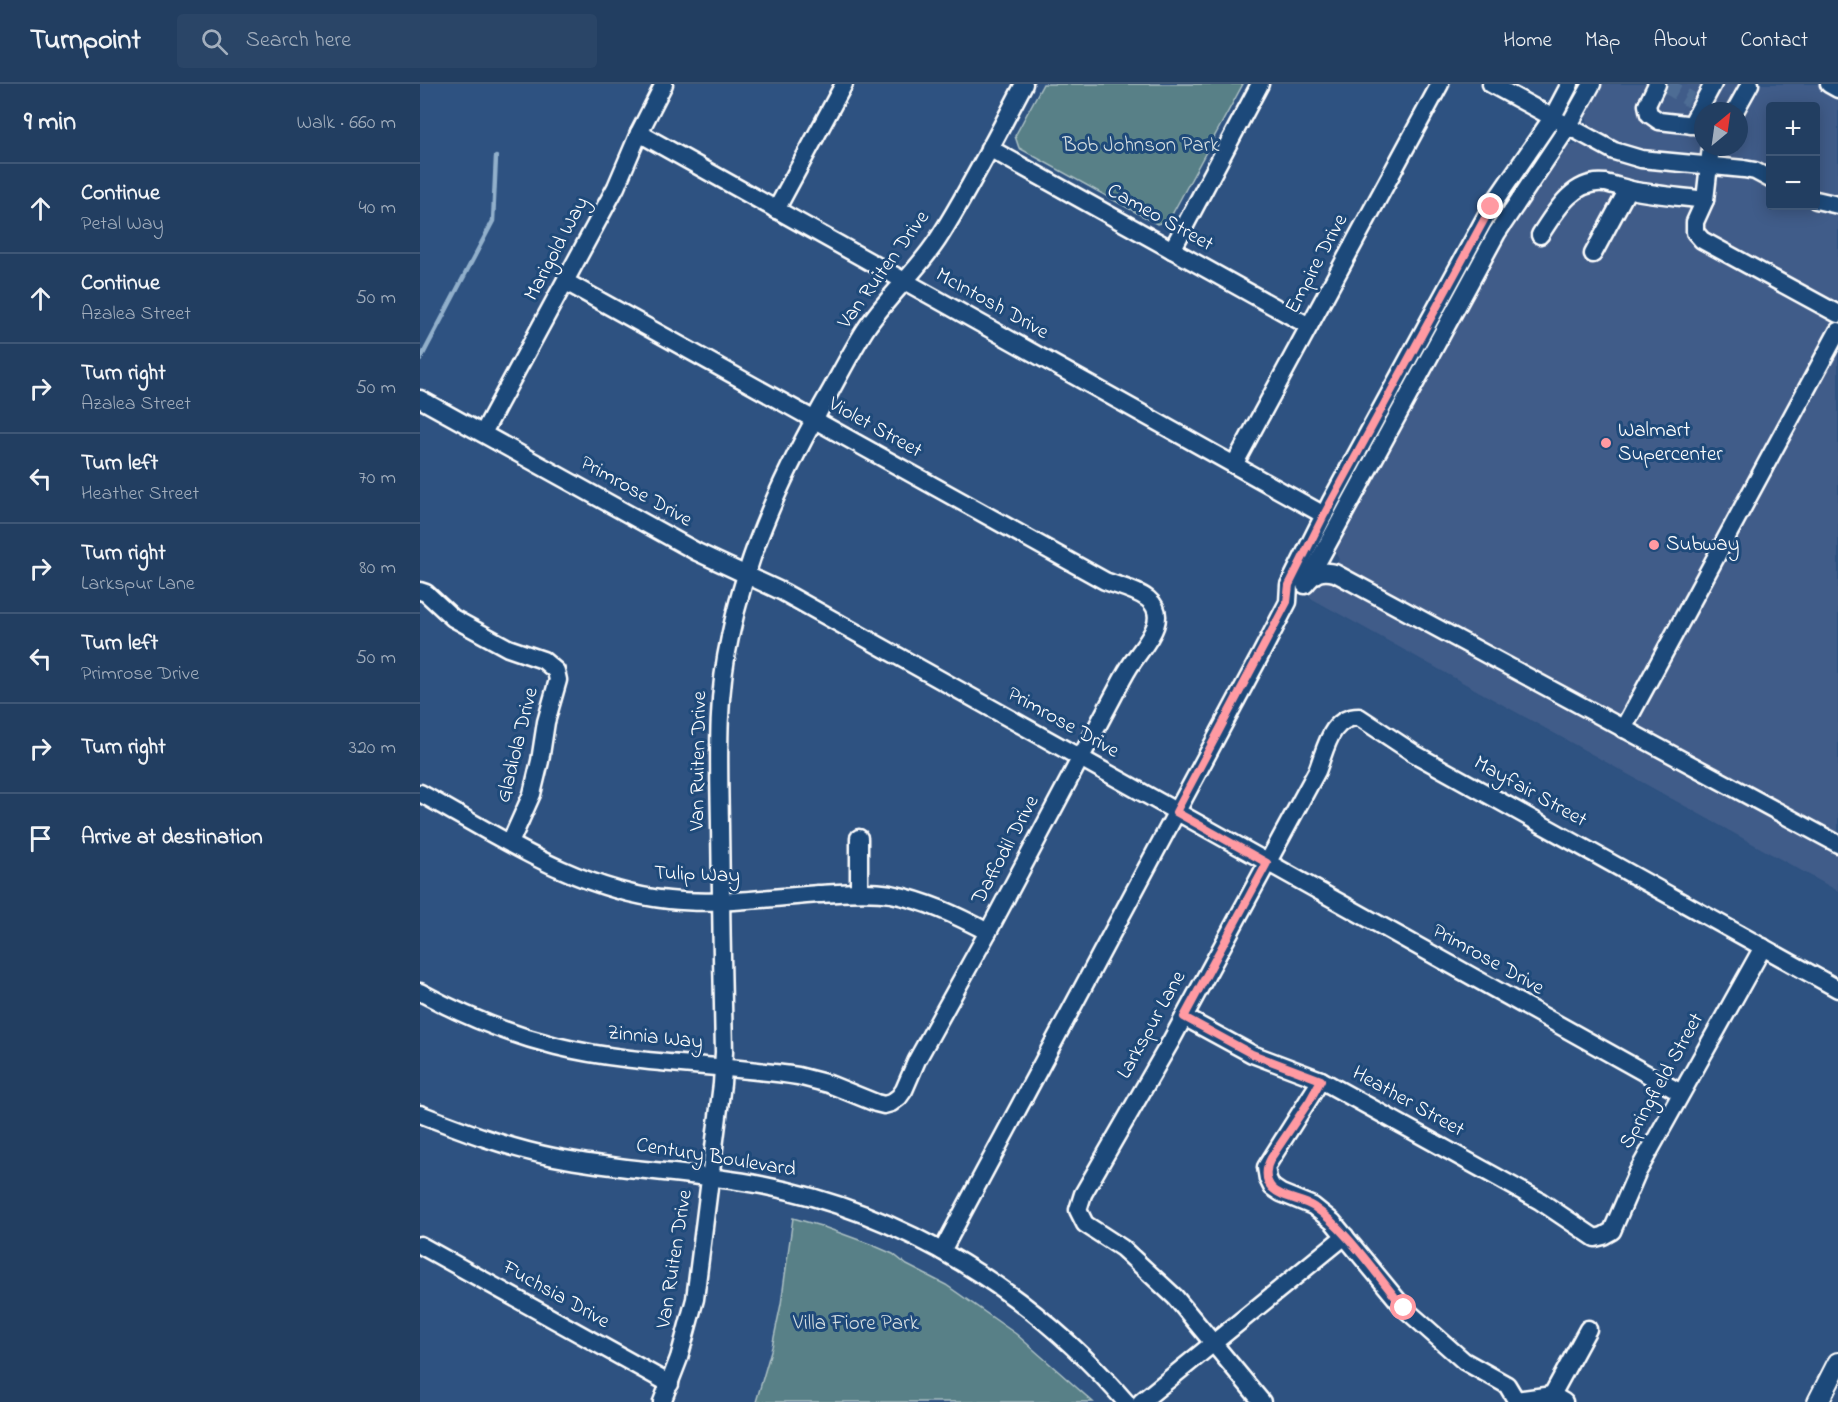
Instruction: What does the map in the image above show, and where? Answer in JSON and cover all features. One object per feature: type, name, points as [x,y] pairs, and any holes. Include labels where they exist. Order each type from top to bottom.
[{"type":"main road","points":[[1818,1402],[1838,1363]]},
{"type":"street","name":"Marigold Way","points":[[483,433],[616,187],[639,133],[664,84]]},
{"type":"street","points":[[776,210],[844,84]]},
{"type":"street","name":"Van Ruiten Drive","points":[[662,1402],[682,1347],[695,1299],[724,1068],[718,732],[729,637],[746,575],[762,527],[791,463],[814,420],[865,330],[886,300],[921,264],[941,235],[1024,84]]},
{"type":"street","points":[[1172,250],[1260,84]]},
{"type":"street","name":"Empire Drive","points":[[1234,465],[1440,84]]},
{"type":"street","points":[[1491,84],[1614,151],[1641,159],[1755,171],[1766,177]]},
{"type":"street","points":[[942,1251],[1287,602],[1289,585],[1324,515],[1491,207],[1552,118],[1570,84]]},
{"type":"street","points":[[1287,602],[1305,585],[1497,233],[1568,127],[1592,84]]},
{"type":"street","points":[[1657,84],[1647,105],[1649,114],[1659,121],[1694,126]]},
{"type":"street","points":[[1696,102],[1712,84]]},
{"type":"street","points":[[1741,102],[1750,84]]},
{"type":"street","points":[[1829,84],[1838,89]]},
{"type":"street","name":"McIntosh Drive","points":[[639,133],[1324,515]]},
{"type":"street","name":"Cameo Street","points":[[989,148],[1309,326]]},
{"type":"street","points":[[1711,156],[1705,200],[1695,222],[1695,232],[1702,240],[1838,314]]},
{"type":"street","points":[[1540,235],[1558,207],[1582,187],[1603,183],[1628,189],[1705,200]]},
{"type":"street","points":[[1593,254],[1628,189]]},
{"type":"street","points":[[1820,201],[1837,203]]},
{"type":"street","name":"Violet Street","points":[[566,282],[1105,581],[1147,598],[1154,606],[1158,616]]},
{"type":"street","points":[[1623,729],[1838,331]]},
{"type":"street","name":"Primrose Drive","points":[[420,399],[697,552],[783,592],[1681,1093]]},
{"type":"street","points":[[1337,526],[1331,547],[1334,557],[1339,565],[1372,594]]},
{"type":"street","points":[[1305,585],[1318,573],[1324,571],[1335,573],[1838,844]]},
{"type":"street","name":"Gladiola Drive","points":[[420,591],[426,593],[453,618],[508,648],[543,660],[556,671],[558,680],[546,722],[532,794],[510,843]]},
{"type":"street","name":"Daffodil Drive","points":[[891,1103],[904,1090],[916,1060],[1130,666],[1153,632],[1158,616]]},
{"type":"street","name":"Mayfair Street","points":[[1267,863],[1317,771],[1337,725],[1348,717],[1359,717],[1415,754],[1838,989]]},
{"type":"street","name":"Tulip Way","points":[[420,793],[550,864],[623,892],[669,900],[721,901],[859,892],[889,894],[941,908],[987,932]]},
{"type":"street","points":[[859,838],[859,892]]},
{"type":"street","name":"Larkspur Lane","points":[[1214,1342],[1146,1269],[1122,1248],[1085,1224],[1078,1210],[1083,1194],[1184,1017],[1267,863]]},
{"type":"street","name":"Springfield Street","points":[[1603,1236],[1612,1231],[1637,1173],[1763,947]]},
{"type":"street","name":"Zinnia Way","points":[[420,992],[480,1022],[558,1047],[599,1054],[798,1076],[829,1084],[876,1103],[884,1105],[891,1103]]},
{"type":"street","name":"Heather Street","points":[[1184,1017],[1252,1054],[1321,1080],[1540,1201],[1594,1238],[1603,1236]]},
{"type":"street","points":[[1321,1080],[1266,1167],[1272,1187],[1281,1194],[1313,1206],[1332,1222],[1404,1308],[1464,1361],[1507,1386],[1516,1401],[1558,1399],[1588,1329]]},
{"type":"street","name":"Century Boulevard","points":[[420,1114],[474,1136],[554,1157],[762,1185],[836,1205],[890,1225],[942,1251],[1010,1293],[1043,1319],[1084,1357],[1126,1402]]},
{"type":"street","points":[[1142,1402],[1345,1236]]},
{"type":"street","name":"Fuchsia Drive","points":[[420,1245],[669,1384]]},
{"type":"street","points":[[1214,1342],[1262,1402]]},
{"type":"shaded area","points":[[1600,84],[1838,84],[1838,891],[1309,597],[1320,576],[1331,575],[1339,559],[1335,552],[1336,544],[1520,209],[1563,146],[1576,145],[1589,125],[1586,118],[1587,108]]},
{"type":"green space","name":"Bob Johnson Park","points":[[1043,84],[1243,84],[1169,220],[1157,224],[1019,148],[1015,136]]},
{"type":"green space","name":"Villa Fiore Park","points":[[793,1218],[821,1226],[893,1254],[907,1265],[946,1285],[1016,1334],[1093,1402],[756,1402],[772,1347],[781,1304]]},
{"type":"waterway","points":[[420,360],[493,221],[496,157]]},
{"type":"tunnel","points":[[1664,84],[1691,100]]},
{"type":"place","name":"Walmart Supercenter","points":[[1606,443]]},
{"type":"place","name":"Subway","points":[[1654,545]]},
{"type":"route","points":[[1404,1308],[1332,1222],[1313,1206],[1281,1194],[1272,1187],[1268,1179],[1266,1167],[1321,1080],[1252,1054],[1184,1017],[1267,863],[1176,812],[1287,602],[1289,585],[1331,501],[1491,207]]}]
